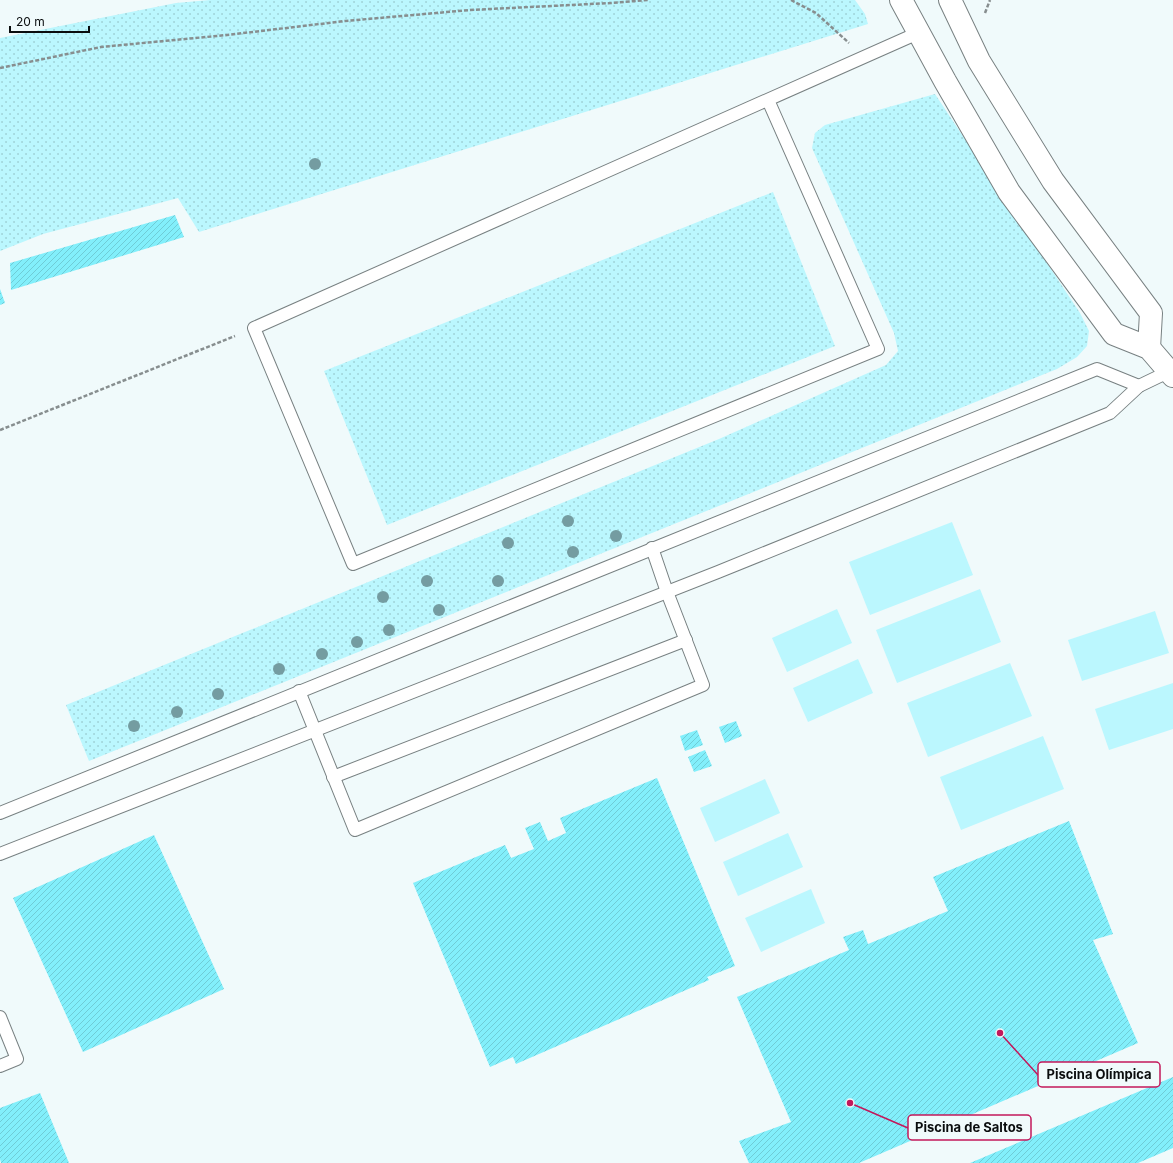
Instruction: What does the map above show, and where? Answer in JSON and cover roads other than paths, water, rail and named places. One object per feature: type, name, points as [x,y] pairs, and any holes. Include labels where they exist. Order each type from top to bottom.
[{"type":"street","points":[[901,0],[918,33],[1009,192],[1114,334],[1149,348],[1171,372]]},
{"type":"street","points":[[950,0],[979,61],[1053,181],[1151,313],[1149,348]]},
{"type":"lane","points":[[768,100],[878,349],[353,564],[254,328],[918,33]]},
{"type":"lane","points":[[0,813],[1097,369],[1139,386]]},
{"type":"lane","points":[[0,854],[667,592],[1110,413],[1139,386],[1171,372]]},
{"type":"lane","points":[[299,691],[355,830],[703,685],[667,592],[652,548]]},
{"type":"lane","points":[[334,777],[686,640]]},
{"type":"lane","points":[[0,1017],[17,1059],[0,1066]]},
{"type":"place","name":"Piscina Olímpica","points":[[1000,1033]]},
{"type":"place","name":"Piscina de Saltos","points":[[850,1103]]}]
